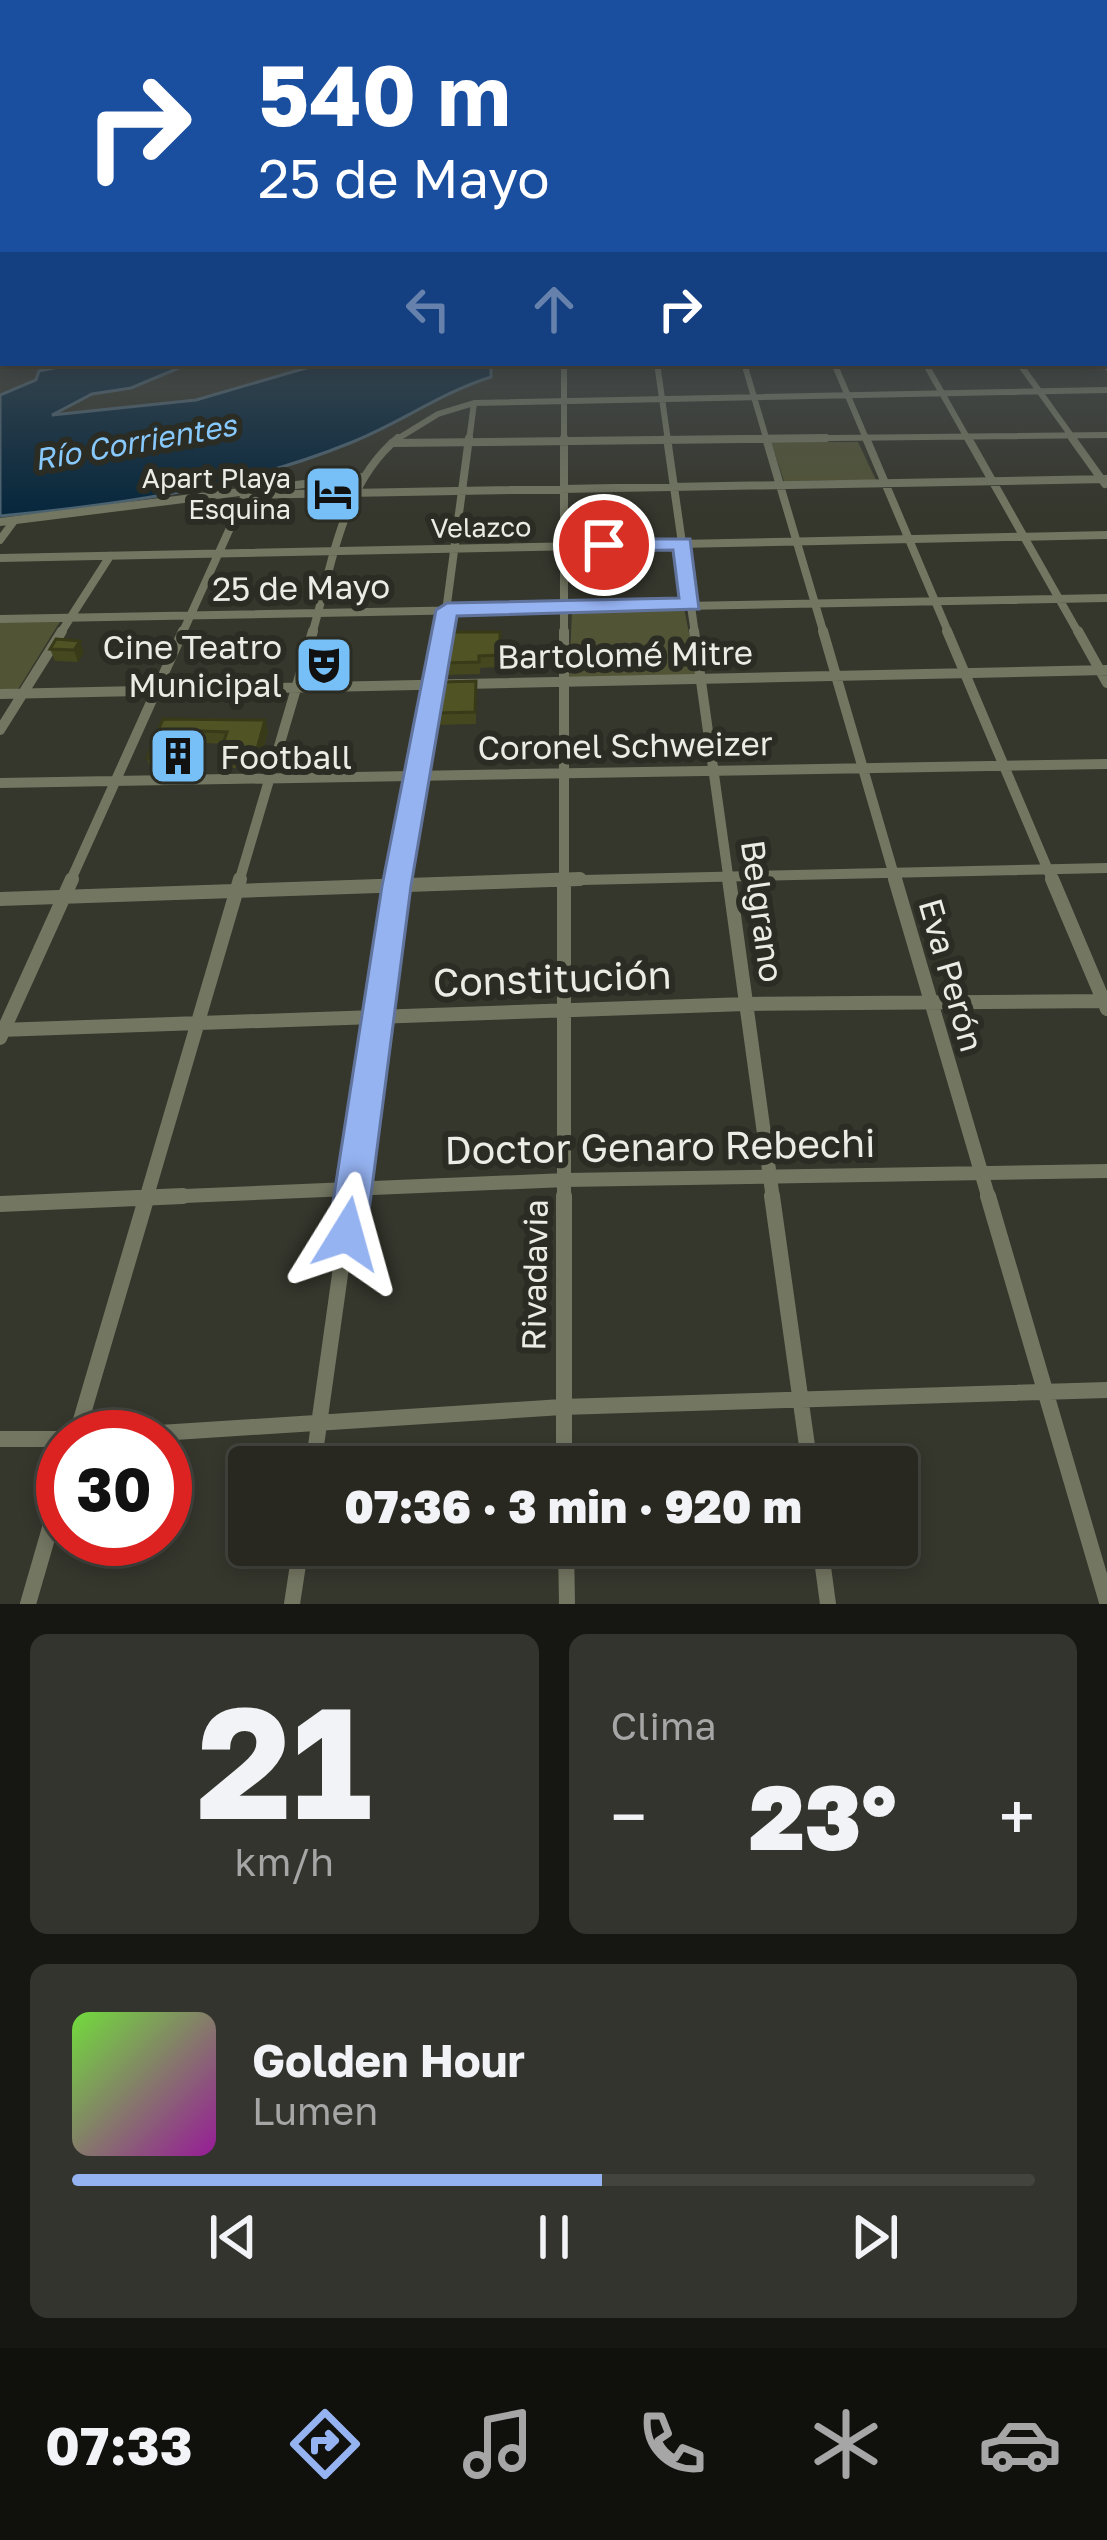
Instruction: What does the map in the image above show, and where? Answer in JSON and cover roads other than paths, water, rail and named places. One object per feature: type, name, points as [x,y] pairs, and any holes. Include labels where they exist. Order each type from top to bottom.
[{"type":"street","name":"Rivadavia","points":[[563,1446],[564,366]]},
{"type":"street","name":"Belgrano","points":[[658,366],[807,1446]]},
{"type":"street","name":"Eva Perón","points":[[745,366],[1107,1602]]},
{"type":"street","points":[[835,366],[1106,1004]]},
{"type":"street","points":[[927,366],[1107,683]]},
{"type":"street","points":[[1021,366],[1105,482]]},
{"type":"street","points":[[84,1410],[354,492],[360,477],[392,443],[453,409],[565,400],[1107,390]]},
{"type":"street","points":[[317,1446],[376,1016],[447,610],[473,410]]},
{"type":"street","points":[[392,443],[467,446],[1107,435]]},
{"type":"street","points":[[0,522],[110,512],[238,486],[360,477]]},
{"type":"street","points":[[1,1033],[244,495],[1105,482]]},
{"type":"street","points":[[0,540],[14,521]]},
{"type":"street","name":"Velazco","points":[[0,558],[1107,535]]},
{"type":"street","points":[[0,730],[110,556]]},
{"type":"street","name":"25 de Mayo","points":[[0,619],[1107,598]]},
{"type":"street","name":"Bartolomé Mitre","points":[[0,694],[1103,670]]},
{"type":"street","name":"Coronel Schweizer","points":[[0,783],[1107,764]]},
{"type":"street","points":[[0,899],[567,878],[896,877],[1107,868]]},
{"type":"street","name":"Constitución","points":[[1,1033],[746,1004],[1106,1004]]},
{"type":"street","name":"Doctor Genaro Rebechi","points":[[0,1204],[566,1180],[1107,1171]]},
{"type":"street","points":[[192,1431],[800,1396],[1107,1390]]},
{"type":"street","points":[[0,1439],[36,1438]]},
{"type":"street","points":[[28,1604],[39,1566]]},
{"type":"street","points":[[292,1604],[298,1566]]},
{"type":"street","points":[[566,1566],[567,1604]]},
{"type":"street","points":[[823,1566],[828,1604]]},
{"type":"water","name":"Río Corrientes","points":[[63,366],[184,366],[131,388],[92,394],[52,415],[196,400],[313,366],[491,366],[491,377],[368,435],[265,472],[133,500],[0,516],[0,395],[36,380],[39,371]]},
{"type":"place","name":"Apart Playa Esquina","points":[[333,494]]},
{"type":"place","name":"Cine Teatro Municipal","points":[[324,665]]},
{"type":"place","name":"Football","points":[[178,756]]}]
